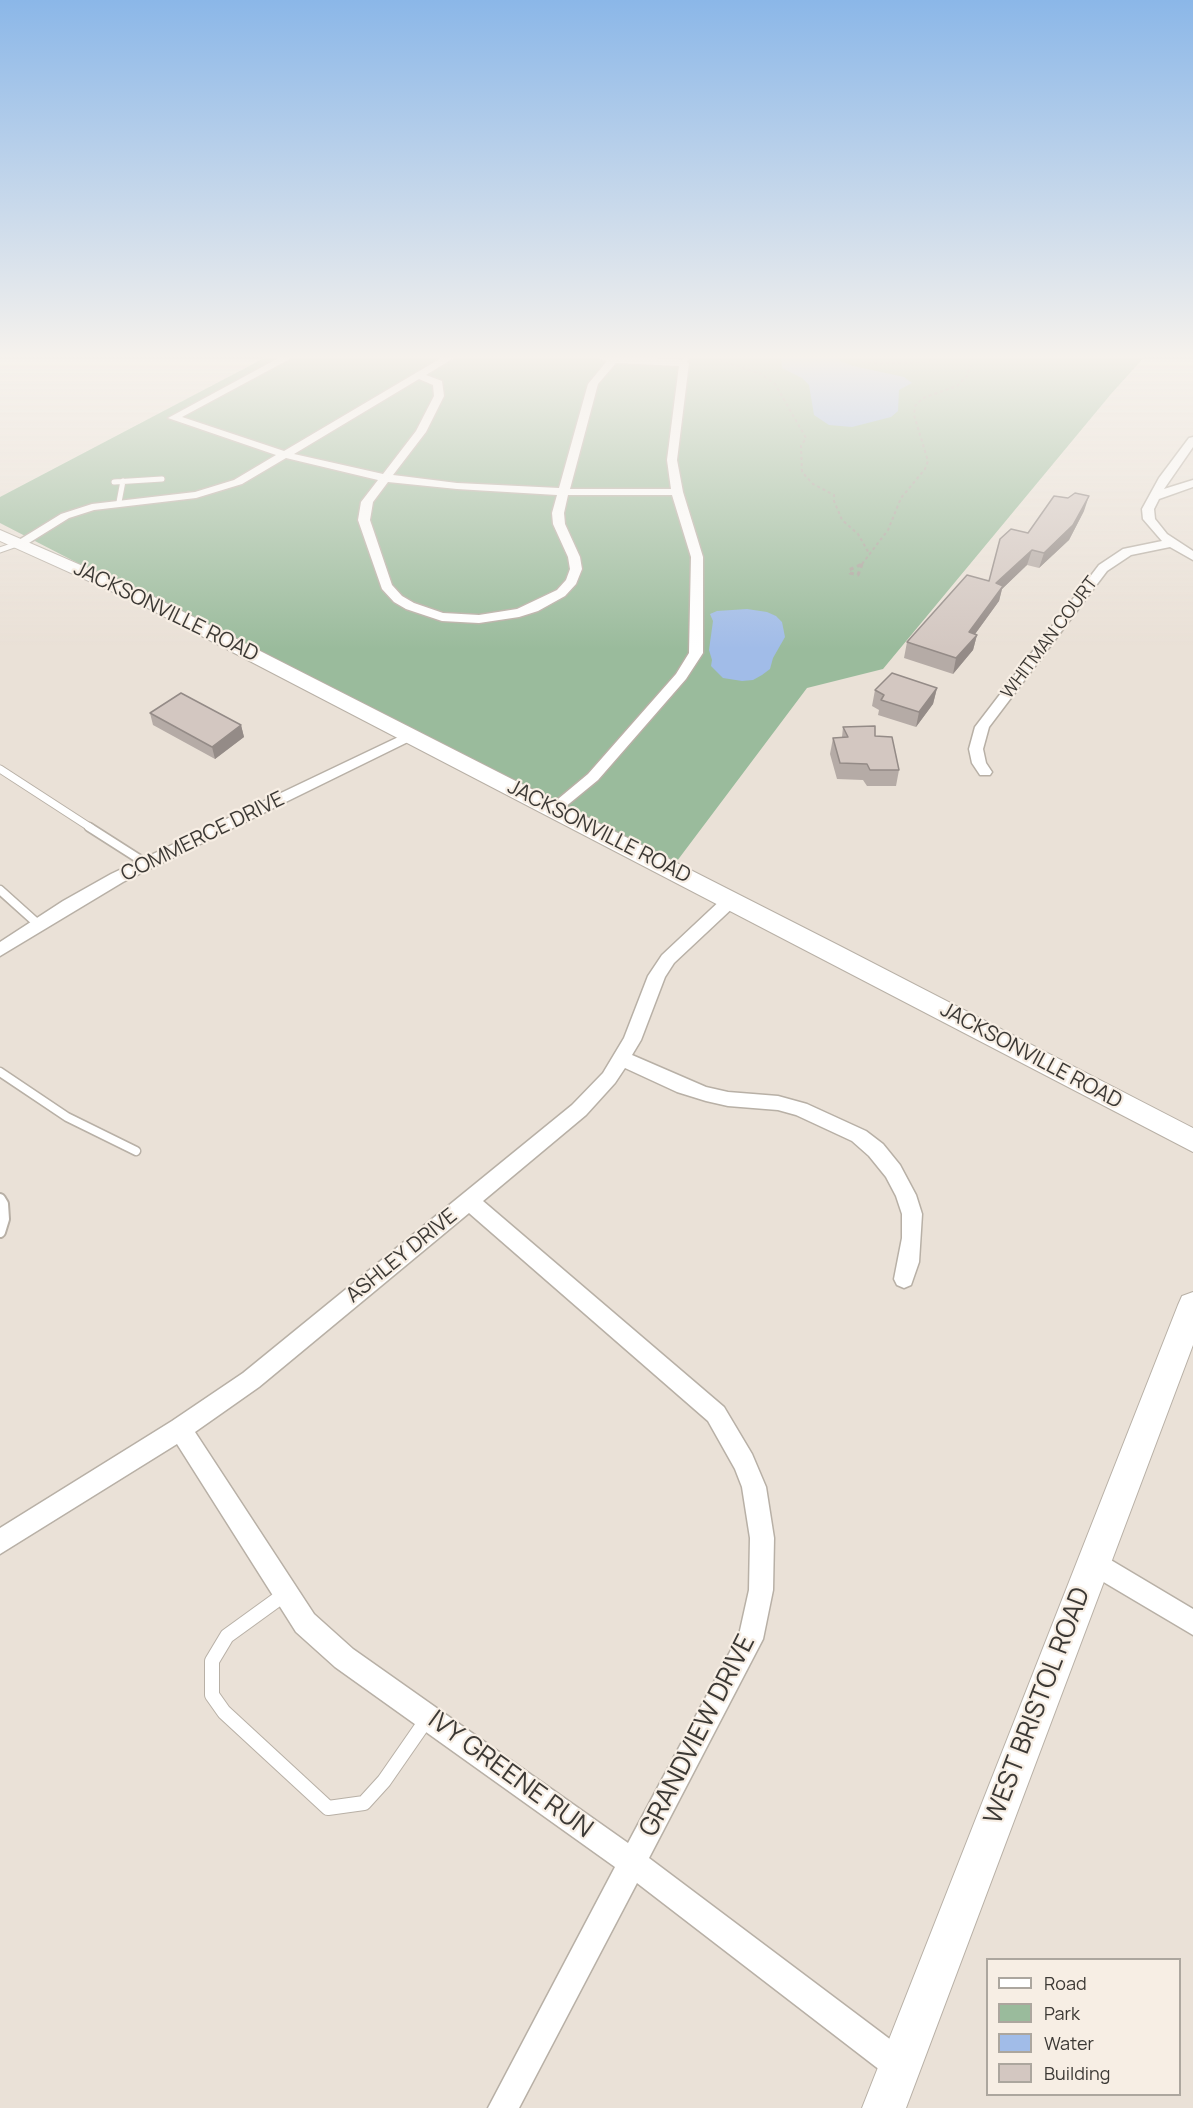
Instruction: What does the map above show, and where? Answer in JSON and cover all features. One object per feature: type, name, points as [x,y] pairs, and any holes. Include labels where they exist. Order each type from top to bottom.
[{"type":"main road","name":"JACKSONVILLE ROAD","points":[[7,543],[148,601],[731,900],[1193,1141]]},
{"type":"main road","name":"WEST BRISTOL ROAD","points":[[884,2108],[1193,1305]]},
{"type":"street","points":[[277,452],[326,467],[386,478],[457,486],[564,492],[677,492]]},
{"type":"street","points":[[7,543],[65,516],[92,507],[119,502],[196,495],[217,489],[238,482],[289,452]]},
{"type":"street","points":[[405,452],[367,502],[363,514],[386,586],[398,599],[410,606],[442,617],[462,619],[494,617],[534,608],[561,593],[572,581],[576,569],[574,557],[559,524],[558,513],[575,452]]},
{"type":"street","points":[[554,809],[593,777],[681,676],[696,653],[697,557],[677,492],[672,452]]},
{"type":"street","points":[[1183,452],[1171,468],[1148,509],[1149,519],[1170,543],[1193,556]]},
{"type":"street","points":[[1153,497],[1193,483]]},
{"type":"street","name":"WHITMAN COURT","points":[[985,772],[979,763],[976,749],[982,727],[1103,568],[1127,552],[1170,543]]},
{"type":"street","name":"COMMERCE DRIVE","points":[[0,950],[86,895],[411,735]]},
{"type":"street","name":"ASHLEY DRIVE","points":[[0,1542],[180,1429],[251,1380],[579,1110],[609,1078],[632,1040],[657,976],[668,959],[731,900]]},
{"type":"street","points":[[621,1058],[684,1087],[728,1099],[778,1103],[800,1109],[859,1136],[876,1150],[893,1171],[906,1195],[912,1214],[912,1238],[904,1279]]},
{"type":"street","name":"GRANDVIEW DRIVE","points":[[469,1200],[716,1414],[744,1462],[753,1487],[762,1549],[761,1590],[750,1639],[503,2108]]},
{"type":"street","name":"IVY GREENE RUN","points":[[180,1429],[305,1623],[344,1658],[633,1863],[900,2066]]},
{"type":"street","points":[[1094,1562],[1193,1623]]},
{"type":"lane","points":[[114,482],[162,479]]},
{"type":"lane","points":[[119,502],[123,481]]},
{"type":"lane","points":[[0,769],[147,864]]},
{"type":"lane","points":[[0,890],[39,925]]},
{"type":"lane","points":[[0,1072],[67,1117],[136,1151]]},
{"type":"lane","points":[[0,1199],[3,1204],[4,1219],[0,1232]]},
{"type":"lane","points":[[285,1594],[227,1636],[212,1661],[212,1695],[224,1712],[328,1808],[364,1803],[384,1781],[429,1717]]},
{"type":"path","points":[[801,452],[802,472],[813,484],[834,495],[834,501],[842,520],[858,534],[870,555]]},
{"type":"path","points":[[862,564],[888,530],[901,498],[925,469],[928,461],[925,452]]},
{"type":"green space","points":[[85,452],[1063,452],[883,669],[807,688],[671,869],[0,523],[0,497]]},
{"type":"water","points":[[747,609],[776,616],[782,622],[785,637],[773,658],[770,669],[762,675],[753,680],[742,681],[723,678],[711,666],[709,650],[713,621],[710,614],[717,611]]},
{"type":"building","points":[[1075,493],[1089,496],[1073,525],[1044,553],[1032,550],[996,583],[1003,586],[969,632],[977,635],[956,658],[907,642],[967,575],[989,581],[1000,539],[1011,529],[1028,533],[1054,496],[1068,498]]},
{"type":"building","points":[[892,673],[937,688],[919,712],[881,700],[884,695],[875,690]]},
{"type":"building","points":[[181,693],[241,725],[212,747],[150,713]]},
{"type":"building","points":[[875,726],[875,736],[892,737],[899,770],[870,770],[867,764],[840,763],[833,738],[848,737],[843,727]]}]
